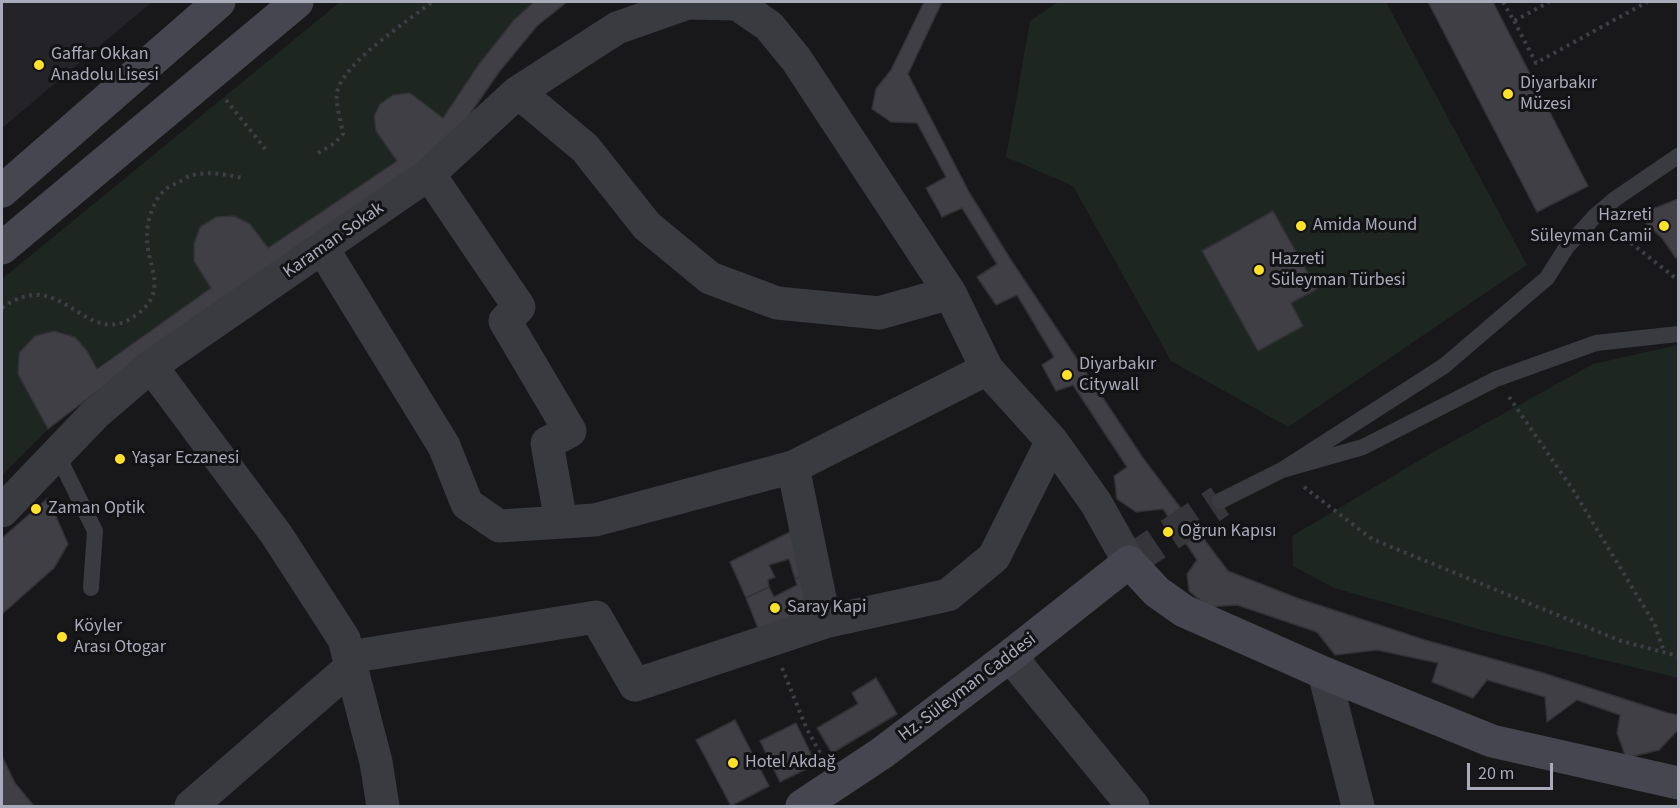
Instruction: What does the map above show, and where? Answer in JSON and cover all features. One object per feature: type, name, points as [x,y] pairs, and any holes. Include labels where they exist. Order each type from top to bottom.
[{"type":"street","points":[[2,191],[219,2]]},
{"type":"street","points":[[2,248],[297,2]]},
{"type":"street","name":"Karaman Sokak","points":[[2,511],[95,414],[151,366],[429,174],[518,92],[617,28],[688,3],[737,4],[769,26],[796,58],[950,293]]},
{"type":"street","points":[[518,92],[585,147],[647,226],[710,278],[777,303],[879,313],[950,293],[987,369],[1052,441],[1096,503],[1129,562],[1157,592],[1184,611],[1324,673],[1492,741],[1678,783]]},
{"type":"street","points":[[429,174],[519,307],[505,321],[570,431],[547,443],[561,522]]},
{"type":"street","points":[[323,249],[444,446],[467,504],[499,526],[595,520],[793,467],[987,369]]},
{"type":"street","points":[[151,366],[276,534],[344,639],[376,762],[383,807]]},
{"type":"street","points":[[191,807],[350,662],[596,617],[635,685],[825,621],[948,595],[994,557],[1052,441]]},
{"type":"street","points":[[793,467],[825,621]]},
{"type":"street","name":"Hz. Süleyman Caddesi","points":[[802,807],[882,753],[1129,562]]},
{"type":"street","points":[[1010,656],[1133,807]]},
{"type":"street","points":[[1324,673],[1358,807]]},
{"type":"lane","points":[[1220,501],[1282,470],[1444,366],[1547,278],[1566,248],[1595,216],[1615,199],[1678,156]]},
{"type":"lane","points":[[1282,470],[1363,447],[1496,379],[1596,343],[1678,334]]},
{"type":"lane","points":[[57,454],[95,531],[91,588]]},
{"type":"path","points":[[318,153],[335,143],[343,134],[337,93],[342,80],[355,63],[432,2]]},
{"type":"path","points":[[1503,2],[1536,63],[1647,2]]},
{"type":"path","points":[[1514,21],[1549,2]]},
{"type":"path","points":[[207,76],[267,151]]},
{"type":"path","points":[[2,308],[12,300],[33,295],[55,298],[92,322],[107,326],[124,322],[139,313],[151,301],[155,282],[146,237],[150,214],[164,190],[192,175],[224,174],[243,178]]},
{"type":"path","points":[[1595,216],[1678,280]]},
{"type":"path","points":[[1496,379],[1574,490],[1655,625],[1664,652]]},
{"type":"path","points":[[1282,470],[1372,539],[1621,641],[1678,656]]},
{"type":"path","points":[[771,640],[806,727],[836,784]]},
{"type":"shaded area","name":"Gaffar Okkan Anadolu Lisesi","points":[[2,2],[152,2],[2,128]]},
{"type":"shaded area","points":[[340,2],[534,2],[497,43],[443,118],[410,93],[393,95],[380,104],[374,116],[376,131],[397,161],[268,248],[252,228],[241,220],[216,217],[211,288],[97,368],[90,355],[75,338],[54,331],[35,336],[18,374],[48,429],[2,475],[2,279]]},
{"type":"shaded area","name":"Amida Mound","points":[[1058,2],[1386,2],[1527,265],[1288,427],[1171,361],[1073,186],[1006,157],[1030,21]]},
{"type":"shaded area","points":[[1678,345],[1678,678],[1485,631],[1334,588],[1293,566],[1292,536],[1430,454],[1593,364]]},
{"type":"building","points":[[534,2],[567,2],[537,26],[499,72],[450,143],[104,386],[48,429],[18,374],[19,353],[35,336],[54,331],[75,337],[87,351],[97,369],[211,288],[194,261],[194,244],[200,227],[216,217],[234,216],[250,224],[268,248],[397,161],[376,131],[374,116],[380,104],[393,95],[410,93],[443,118],[479,64],[514,20]]},
{"type":"building","name":"Diyarbakır Citywall","points":[[924,2],[942,2],[908,74],[969,192],[1011,260],[1143,458],[1228,571],[1297,598],[1425,640],[1540,672],[1678,715],[1678,732],[1659,750],[1626,758],[1617,733],[1620,715],[1577,700],[1547,722],[1545,697],[1487,680],[1473,698],[1432,682],[1438,663],[1377,650],[1335,655],[1317,632],[1237,605],[1208,607],[1189,591],[1187,574],[1197,560],[1163,509],[1136,512],[1117,499],[1114,476],[1127,467],[1073,385],[1056,391],[1042,365],[1054,357],[1017,295],[996,305],[977,277],[997,264],[962,208],[942,217],[926,188],[946,177],[917,123],[891,122],[872,109],[876,89],[891,70]]},
{"type":"building","name":"Diyarbakır Müzesi","points":[[1428,2],[1493,2],[1588,186],[1537,212]]},
{"type":"building","name":"Hazreti Süleyman Camii","points":[[1678,199],[1678,257],[1676,258],[1662,238],[1637,215]]},
{"type":"building","name":"Hazreti Süleyman Türbesi","points":[[1273,211],[1317,289],[1291,303],[1303,326],[1258,351],[1202,251]]},
{"type":"building","points":[[48,498],[68,544],[54,568],[2,614],[2,538]]},
{"type":"building","points":[[798,528],[809,573],[795,579],[789,559],[769,565],[775,577],[768,580],[769,587],[746,598],[730,562]]},
{"type":"building","points":[[809,573],[819,612],[761,636],[746,598],[769,587],[774,597],[797,585],[795,579]]},
{"type":"building","points":[[876,678],[897,714],[832,753],[817,728],[858,704],[852,693]]},
{"type":"building","name":"Hotel Akdağ","points":[[735,720],[769,786],[731,806],[696,740]]},
{"type":"building","points":[[796,723],[816,764],[780,782],[760,741]]},
{"type":"building","points":[[2,756],[15,783],[34,806],[2,806]]},
{"type":"tunnel","points":[[1129,562],[1220,501]]},
{"type":"place","name":"Gaffar Okkan Anadolu Lisesi","points":[[39,65]]},
{"type":"place","name":"Diyarbakır Müzesi","points":[[1508,94]]},
{"type":"place","name":"Amida Mound","points":[[1301,226]]},
{"type":"place","name":"Hazreti Süleyman Camii","points":[[1664,226]]},
{"type":"place","name":"Hazreti Süleyman Türbesi","points":[[1259,270]]},
{"type":"place","name":"Diyarbakır Citywall","points":[[1067,375]]},
{"type":"place","name":"Yaşar Eczanesi","points":[[120,459]]},
{"type":"place","name":"Zaman Optik","points":[[36,509]]},
{"type":"place","name":"Oğrun Kapısı","points":[[1168,532]]},
{"type":"place","name":"Saray Kapi","points":[[775,608]]},
{"type":"place","name":"Köyler Arası Otogar","points":[[62,637]]},
{"type":"place","name":"Hotel Akdağ","points":[[733,763]]}]
